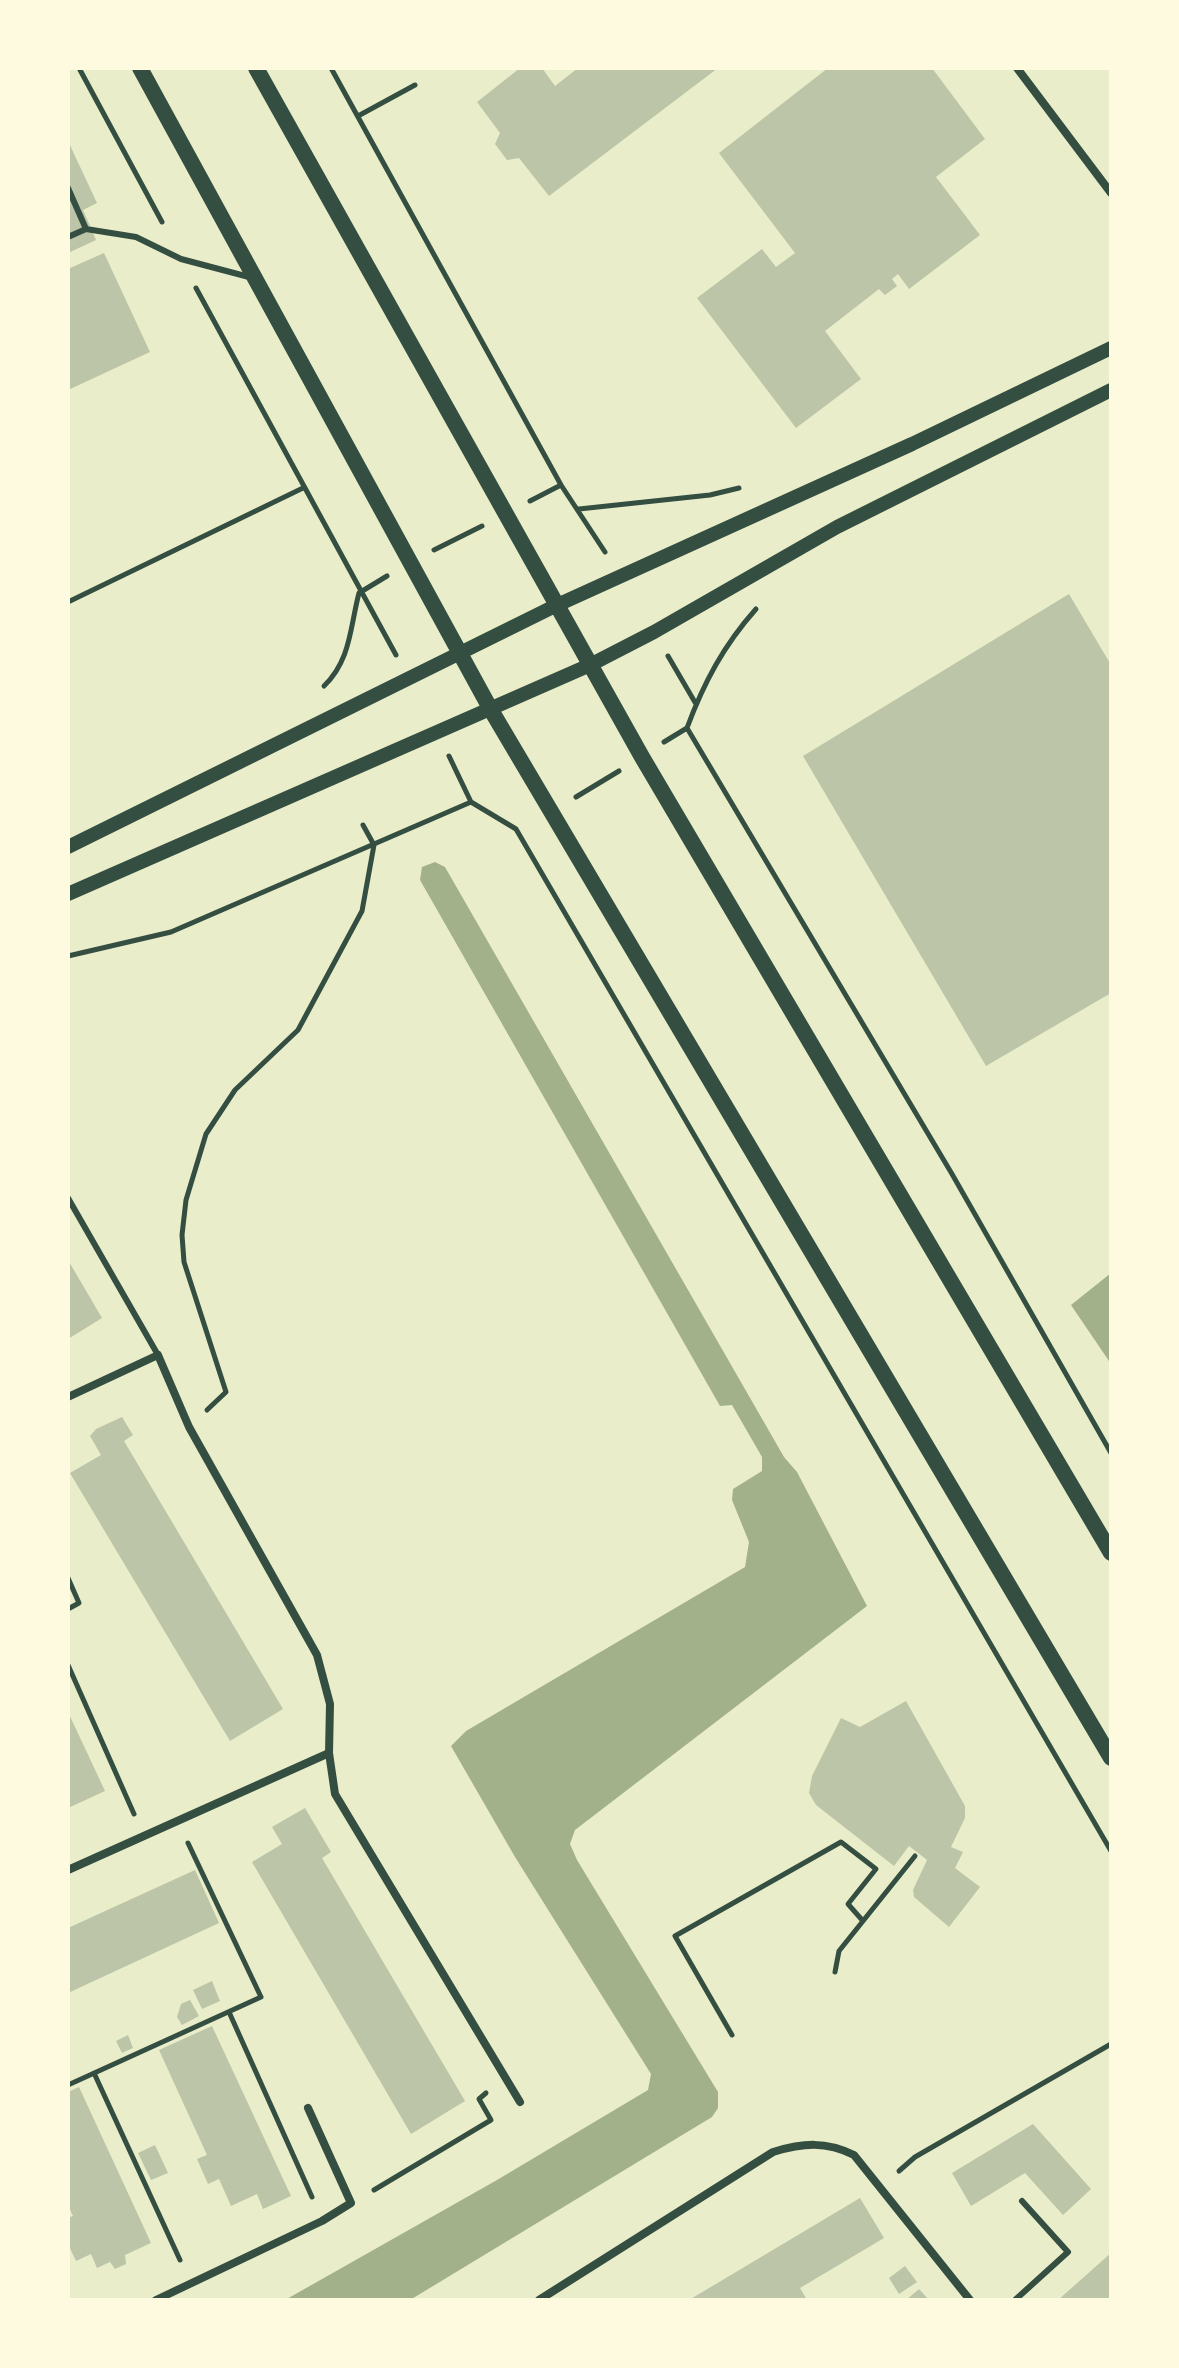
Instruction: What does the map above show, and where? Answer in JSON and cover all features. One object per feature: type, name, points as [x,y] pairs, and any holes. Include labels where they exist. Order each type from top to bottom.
[{"type":"main road","points":[[140,68],[491,710],[1111,1758]]},
{"type":"main road","points":[[256,68],[642,757],[1111,1553]]},
{"type":"street","points":[[1017,68],[1111,193]]},
{"type":"street","points":[[68,847],[557,605],[912,444],[1111,348]]},
{"type":"street","points":[[68,894],[590,665],[654,632],[837,527],[1111,390]]},
{"type":"street","points":[[68,1397],[158,1355],[189,1427],[317,1655],[330,1704],[329,1753],[335,1794],[520,2102]]},
{"type":"street","points":[[68,1870],[329,1753]]},
{"type":"street","points":[[156,2300],[322,2221],[351,2203],[308,2108]]},
{"type":"street","points":[[539,2300],[773,2152],[795,2145],[836,2146],[854,2155],[970,2300]]},
{"type":"lane","points":[[68,188],[86,229]]},
{"type":"lane","points":[[68,237],[86,229],[136,237],[181,259],[255,279]]},
{"type":"lane","points":[[68,1198],[158,1355]]},
{"type":"lane","points":[[1015,2300],[1068,2252],[1022,2201]]},
{"type":"path","points":[[79,68],[359,593],[408,678]]},
{"type":"path","points":[[331,68],[561,485],[620,576]]},
{"type":"path","points":[[358,116],[415,85]]},
{"type":"path","points":[[316,694],[336,674],[345,656],[359,593],[409,562],[561,485]]},
{"type":"path","points":[[68,602],[303,488]]},
{"type":"path","points":[[579,509],[710,495],[741,488]]},
{"type":"path","points":[[516,829],[550,812],[687,728],[705,679],[728,642],[766,601]]},
{"type":"path","points":[[654,632],[696,704]]},
{"type":"path","points":[[687,728],[952,1174],[1111,1453]]},
{"type":"path","points":[[438,734],[471,802],[516,829],[1111,1851]]},
{"type":"path","points":[[68,956],[171,932],[471,802]]},
{"type":"path","points":[[189,1427],[226,1392],[207,1328],[190,1290],[183,1248],[186,1200],[206,1134],[235,1090],[298,1030],[362,911],[374,845],[363,825]]},
{"type":"path","points":[[68,1578],[79,1603],[68,1609]]},
{"type":"path","points":[[68,1665],[145,1836]]},
{"type":"path","points":[[68,2085],[261,1997],[177,1820]]},
{"type":"path","points":[[732,2035],[675,1936],[841,1842],[876,1869],[848,1904],[863,1921]]},
{"type":"path","points":[[835,1972],[839,1951],[915,1856]]},
{"type":"path","points":[[229,2012],[322,2221]]},
{"type":"path","points":[[880,2187],[915,2157],[1111,2044]]},
{"type":"path","points":[[94,2073],[191,2283]]},
{"type":"path","points":[[351,2203],[491,2120],[479,2099],[506,2079]]},
{"type":"shaded area","points":[[435,862],[445,867],[784,1457],[797,1472],[867,1606],[575,1830],[570,1844],[718,2092],[718,2108],[712,2117],[410,2300],[285,2300],[648,2090],[651,2074],[515,1857],[451,1746],[466,1731],[745,1567],[749,1542],[732,1500],[733,1489],[762,1471],[762,1457],[732,1405],[720,1406],[420,880],[422,867]]},
{"type":"shaded area","points":[[1111,1273],[1111,1364],[1071,1305]]},
{"type":"building","points":[[520,68],[542,68],[555,86],[578,68],[718,68],[549,196],[519,158],[507,160],[495,144],[500,133],[477,102]]},
{"type":"building","points":[[828,68],[932,68],[985,139],[936,177],[980,235],[909,289],[898,274],[892,279],[897,286],[885,295],[879,289],[825,331],[861,379],[796,428],[697,298],[762,249],[776,267],[795,253],[719,153]]},
{"type":"building","points":[[68,141],[97,203],[83,210],[96,240],[68,253]]},
{"type":"building","points":[[104,253],[150,352],[68,390],[68,269]]},
{"type":"building","points":[[1069,594],[1111,665],[1111,993],[986,1066],[803,756]]},
{"type":"building","points":[[68,1260],[102,1318],[68,1339]]},
{"type":"building","points":[[122,1417],[133,1435],[124,1441],[283,1709],[230,1741],[70,1473],[101,1455],[90,1436],[96,1429]]},
{"type":"building","points":[[906,1701],[965,1806],[965,1818],[951,1847],[963,1852],[955,1868],[980,1887],[949,1927],[914,1897],[913,1890],[927,1860],[909,1846],[894,1866],[816,1805],[809,1793],[812,1776],[841,1718],[860,1727]]},
{"type":"building","points":[[68,1712],[105,1791],[68,1808]]},
{"type":"building","points":[[305,1808],[331,1852],[322,1858],[465,2101],[411,2134],[252,1862],[282,1844],[272,1827]]},
{"type":"building","points":[[195,1870],[219,1923],[68,1993],[68,1928]]},
{"type":"building","points":[[212,1981],[220,2001],[202,2009],[193,1990]]},
{"type":"building","points":[[190,2000],[199,2016],[182,2025],[177,2017],[181,2004]]},
{"type":"building","points":[[212,2026],[291,2196],[263,2209],[257,2194],[231,2206],[219,2179],[208,2184],[197,2159],[207,2155],[159,2050]]},
{"type":"building","points":[[128,2035],[133,2048],[122,2053],[116,2041]]},
{"type":"building","points":[[79,2087],[151,2243],[125,2255],[126,2264],[115,2269],[110,2262],[97,2268],[91,2254],[76,2261],[68,2244],[68,2218],[73,2216],[68,2205],[68,2092]]},
{"type":"building","points":[[1033,2124],[1091,2189],[1063,2215],[1025,2173],[971,2206],[952,2173]]},
{"type":"building","points":[[155,2145],[168,2173],[151,2180],[138,2153]]},
{"type":"building","points":[[860,2198],[884,2238],[800,2288],[807,2300],[689,2300]]},
{"type":"building","points":[[1111,2253],[1111,2300],[1058,2300]]},
{"type":"building","points":[[905,2266],[917,2282],[899,2294],[889,2278]]},
{"type":"building","points":[[919,2289],[929,2300],[906,2300]]}]
